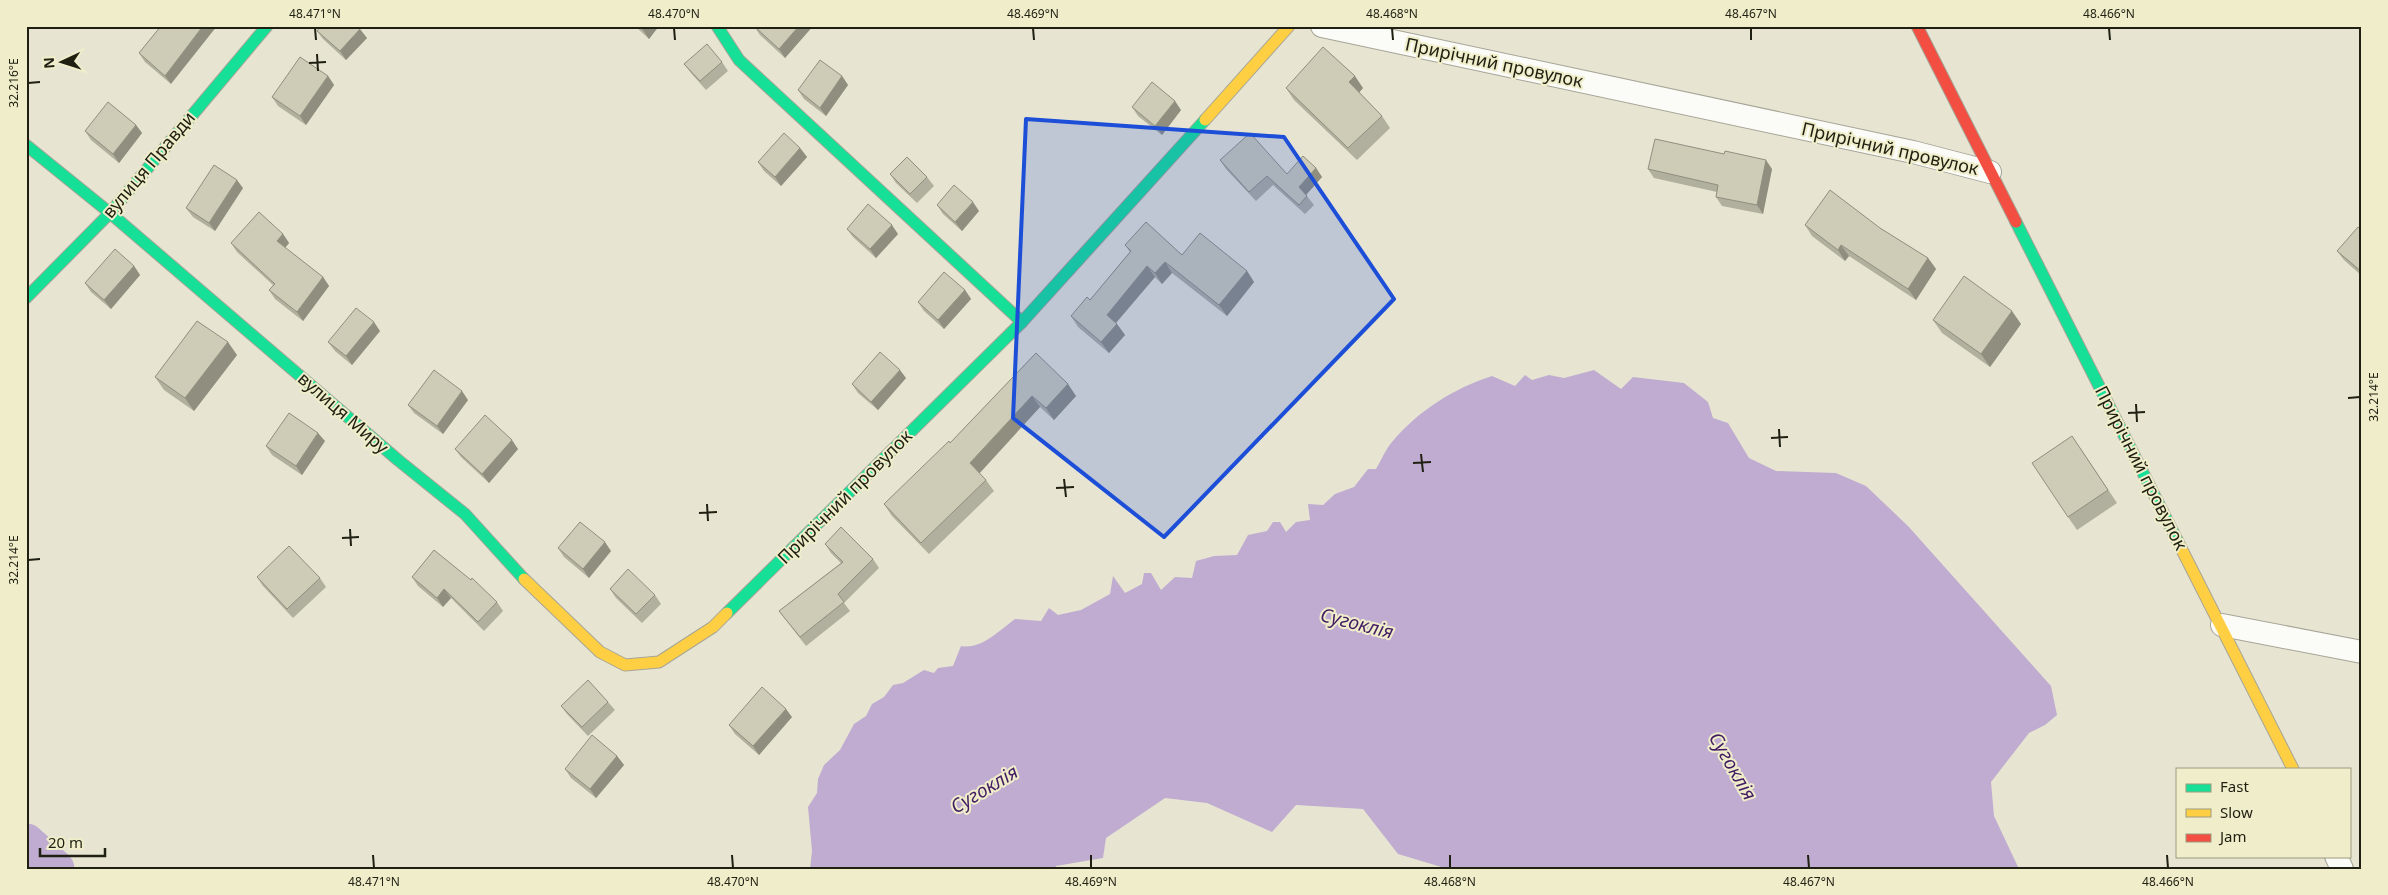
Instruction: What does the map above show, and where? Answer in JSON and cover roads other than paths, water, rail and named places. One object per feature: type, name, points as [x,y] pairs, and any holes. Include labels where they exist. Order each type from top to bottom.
[{"type":"street","name":"вулиця Правди","points":[[26,298],[110,213],[266,26]]},
{"type":"street","points":[[717,26],[739,60],[1022,322]]},
{"type":"street","name":"Прирічний провулок","points":[[659,662],[713,628],[1022,322],[1289,26]]},
{"type":"street","name":"Прирічний провулок","points":[[1322,26],[1913,152],[1990,172],[2222,625],[2293,768]]},
{"type":"street","points":[[1917,26],[1990,172]]},
{"type":"street","name":"вулиця Миру","points":[[26,146],[110,213],[398,460],[464,514],[522,577],[600,652],[625,665],[659,662]]},
{"type":"street","points":[[2222,625],[2362,652]]},
{"type":"water","points":[[1594,370],[1621,389],[1633,377],[1684,383],[1708,402],[1713,418],[1728,423],[1749,458],[1776,471],[1836,473],[1866,486],[1908,526],[2051,686],[2057,715],[2045,725],[2029,733],[1991,782],[1994,816],[2019,869],[1448,869],[1398,854],[1363,809],[1296,805],[1272,832],[1207,803],[1165,798],[1106,838],[1103,858],[1056,866],[1055,869],[810,869],[812,851],[808,807],[817,793],[818,779],[824,765],[840,750],[854,724],[866,716],[872,704],[884,697],[893,685],[903,683],[924,670],[934,673],[938,668],[953,666],[961,646],[976,645],[983,642],[1015,619],[1041,621],[1049,608],[1058,615],[1081,610],[1110,594],[1113,576],[1125,593],[1142,584],[1144,573],[1151,573],[1161,590],[1175,577],[1192,578],[1196,561],[1214,556],[1237,555],[1248,535],[1267,531],[1273,522],[1280,522],[1286,532],[1296,522],[1310,520],[1308,504],[1323,505],[1335,494],[1354,487],[1368,469],[1376,469],[1390,445],[1413,420],[1438,402],[1464,387],[1492,376],[1515,386],[1525,375],[1532,380],[1549,375],[1564,378]]},
{"type":"waterway","name":"Сугоклія","points":[[26,843],[55,869]]}]
